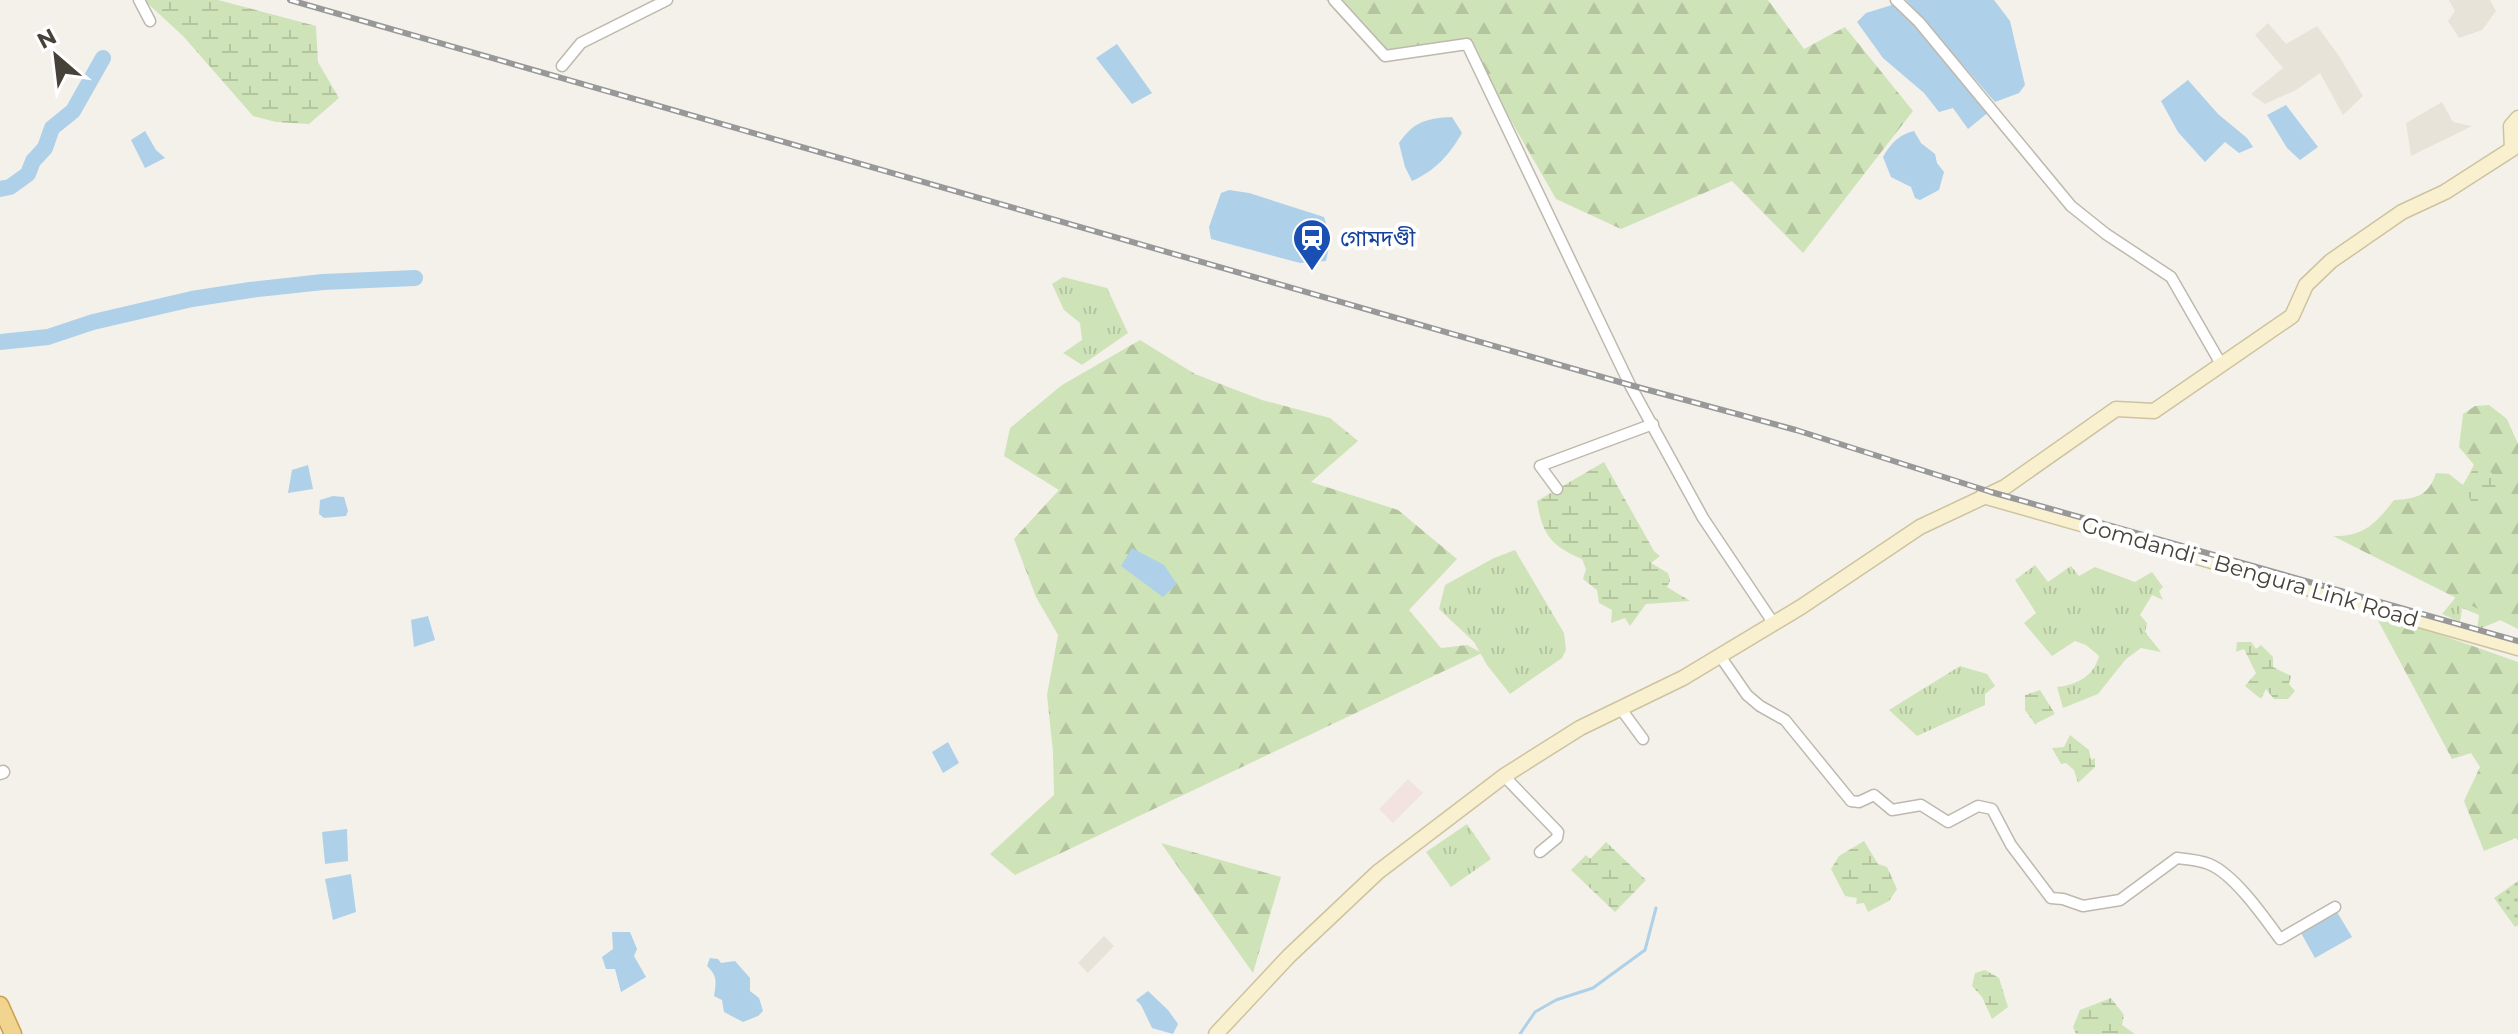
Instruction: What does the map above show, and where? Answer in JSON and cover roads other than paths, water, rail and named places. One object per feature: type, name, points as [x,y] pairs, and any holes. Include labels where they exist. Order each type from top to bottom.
[{"type":"highway","points":[[0,1005],[13,1034]]},
{"type":"main road","points":[[1216,1034],[1289,956],[1378,872],[1504,776],[1580,728],[1720,656],[1774,624],[1920,527],[2005,487],[2116,409],[2154,411],[2292,316],[2306,285],[2331,261],[2402,212],[2445,192],[2512,149],[2511,126],[2518,118]]},
{"type":"main road","name":"Gomdandi - Bengura Link Road","points":[[1983,496],[2518,648]]},
{"type":"street","points":[[139,0],[150,21]]},
{"type":"street","points":[[562,66],[581,43],[667,0]]},
{"type":"street","points":[[1334,0],[1385,56],[1467,44],[1630,385],[1703,518],[1774,624]]},
{"type":"street","points":[[1896,0],[1919,22],[2071,206],[2106,234],[2171,277],[2221,364]]},
{"type":"street","points":[[1557,489],[1540,466],[1653,424]]},
{"type":"street","points":[[1720,656],[1747,695],[1788,723],[1851,801],[1859,802],[1874,795],[1892,810],[1921,805],[1948,822],[1978,806],[1992,809],[2011,845],[2051,898],[2083,906],[2120,900],[2177,858],[2210,864],[2234,882],[2280,939],[2335,907]]},
{"type":"street","points":[[1621,709],[1643,739]]},
{"type":"street","points":[[1504,776],[1558,832],[1557,838],[1540,852]]},
{"type":"water","points":[[1906,0],[1994,0],[2010,21],[2025,85],[2019,93],[1995,102]]},
{"type":"water","points":[[1895,4],[1990,111],[1968,129],[1953,108],[1939,112],[1924,93],[1883,58],[1857,22],[1866,13]]},
{"type":"water","points":[[1117,44],[1152,93],[1132,104],[1096,58]]},
{"type":"water","points":[[2188,80],[2253,147],[2239,153],[2225,142],[2205,162],[2178,132],[2161,101]]},
{"type":"water","points":[[2286,105],[2318,147],[2300,160],[2287,148],[2267,115]]},
{"type":"water","points":[[1452,117],[1462,133],[1457,141],[1435,167],[1412,181],[1399,143],[1421,122]]},
{"type":"water","points":[[145,131],[156,150],[165,158],[145,168],[131,140]]},
{"type":"water","points":[[1914,131],[1921,143],[1935,154],[1944,172],[1939,190],[1920,200],[1915,198],[1911,187],[1891,177],[1883,157],[1896,140]]},
{"type":"water","points":[[1229,190],[1249,193],[1324,217],[1331,238],[1326,261],[1300,263],[1211,239],[1209,227],[1221,193]]},
{"type":"water","points":[[308,465],[313,489],[288,493],[292,470]]},
{"type":"water","points":[[344,497],[348,511],[346,516],[324,518],[319,514],[320,500]]},
{"type":"water","points":[[1132,548],[1164,565],[1177,584],[1163,597],[1121,566]]},
{"type":"water","points":[[428,616],[435,640],[414,647],[411,620]]},
{"type":"water","points":[[948,742],[959,763],[943,773],[932,752]]},
{"type":"water","points":[[347,829],[348,861],[325,864],[322,832]]},
{"type":"water","points":[[351,874],[356,912],[333,920],[325,879]]},
{"type":"water","points":[[2337,912],[2352,937],[2315,958],[2301,933]]},
{"type":"water","points":[[612,932],[630,932],[637,949],[634,956],[646,977],[621,992],[615,969],[606,969],[602,957],[613,949]]},
{"type":"water","points":[[710,958],[718,959],[721,963],[735,961],[750,978],[750,991],[759,998],[763,1011],[758,1016],[743,1022],[724,1012],[722,1000],[714,996],[715,980],[707,966]]},
{"type":"water","points":[[1148,991],[1178,1024],[1173,1034],[1152,1028],[1136,1000]]},
{"type":"waterway","points":[[0,189],[10,187],[28,174],[33,161],[45,148],[52,128],[73,111],[103,58]]},
{"type":"waterway","points":[[0,342],[48,337],[93,322],[192,299],[250,290],[323,282],[415,278]]},
{"type":"waterway","points":[[1520,1034],[1535,1012],[1556,1000],[1593,988],[1645,950],[1656,908]]},
{"type":"railway","points":[[290,0],[1796,430],[1991,492],[2518,641]]},
{"type":"place","name":"গোমদণ্ডী","points":[[1312,272]]}]
